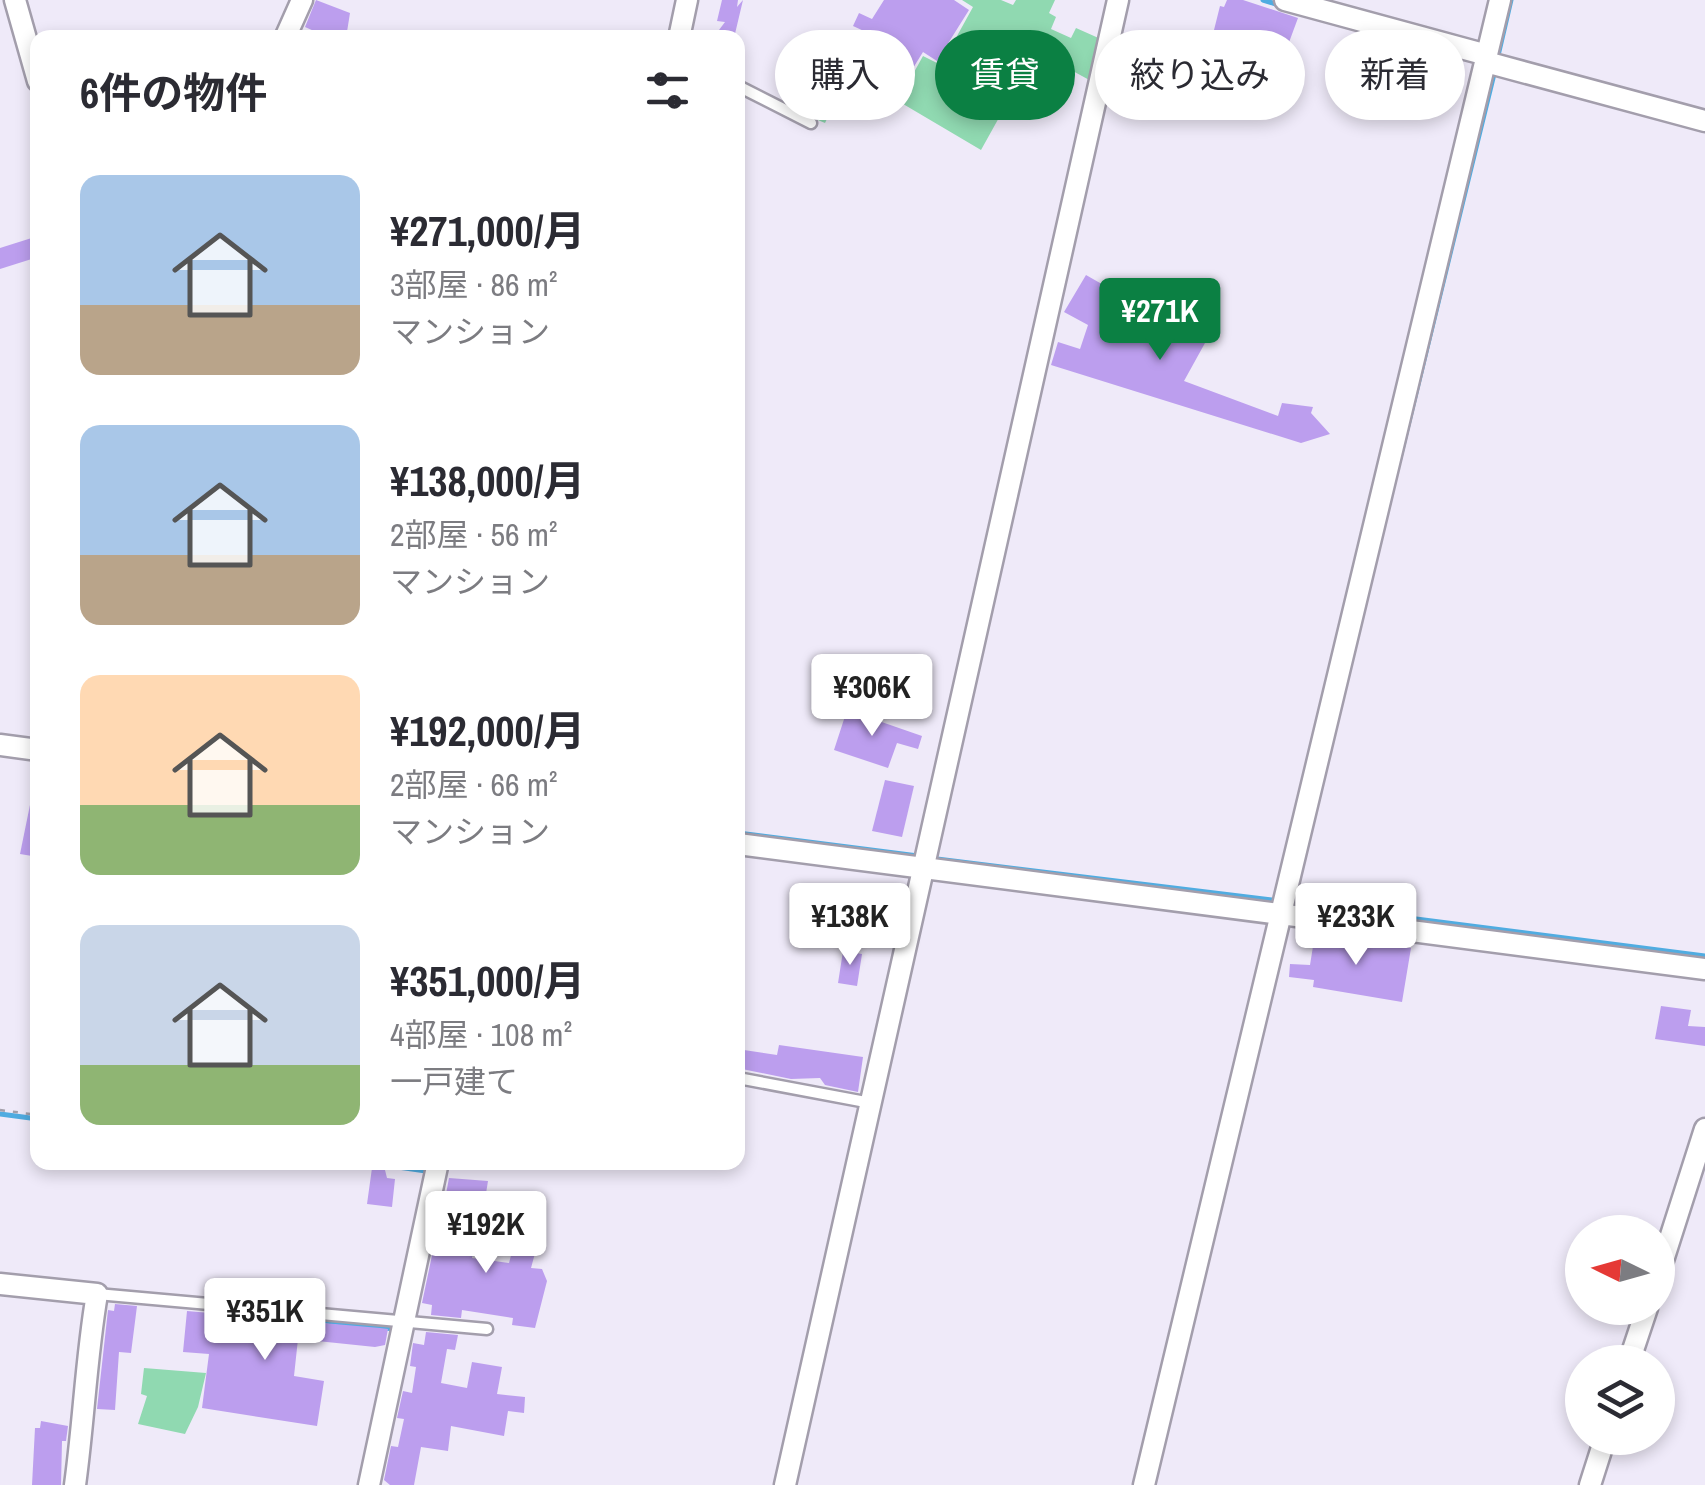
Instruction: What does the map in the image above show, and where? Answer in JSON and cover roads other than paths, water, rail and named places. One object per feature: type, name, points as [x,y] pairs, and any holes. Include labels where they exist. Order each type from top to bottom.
[{"type":"street","points":[[15,0],[30,52]]},
{"type":"street","points":[[289,30],[302,0]]},
{"type":"street","points":[[681,30],[687,0]]},
{"type":"street","points":[[786,1485],[1118,0]]},
{"type":"street","points":[[1285,0],[1705,121]]},
{"type":"street","points":[[1144,1485],[1500,0]]},
{"type":"street","points":[[0,745],[30,749]]},
{"type":"street","points":[[745,845],[925,861],[1285,905],[1705,968]]},
{"type":"street","points":[[1675,1223],[1705,1129]]},
{"type":"street","points":[[369,1485],[411,1322],[434,1213],[437,1170]]},
{"type":"street","points":[[0,1284],[97,1296],[82,1396],[86,1413],[75,1485]]},
{"type":"street","points":[[1590,1485],[1600,1455]]},
{"type":"lane","points":[[745,90],[811,123]]},
{"type":"lane","points":[[745,1079],[871,1103]]},
{"type":"lane","points":[[434,1213],[507,1224]]},
{"type":"lane","points":[[97,1296],[488,1328]]},
{"type":"waterway","points":[[1263,0],[1279,5]]},
{"type":"waterway","points":[[1497,60],[1511,0]]},
{"type":"waterway","points":[[1399,462],[1495,70]]},
{"type":"waterway","points":[[745,834],[918,856]]},
{"type":"waterway","points":[[929,858],[1280,901]]},
{"type":"waterway","points":[[1291,903],[1705,956]]},
{"type":"waterway","points":[[0,1114],[30,1118]]},
{"type":"waterway","points":[[419,1170],[426,1171]]},
{"type":"waterway","points":[[257,1313],[394,1329]]}]
